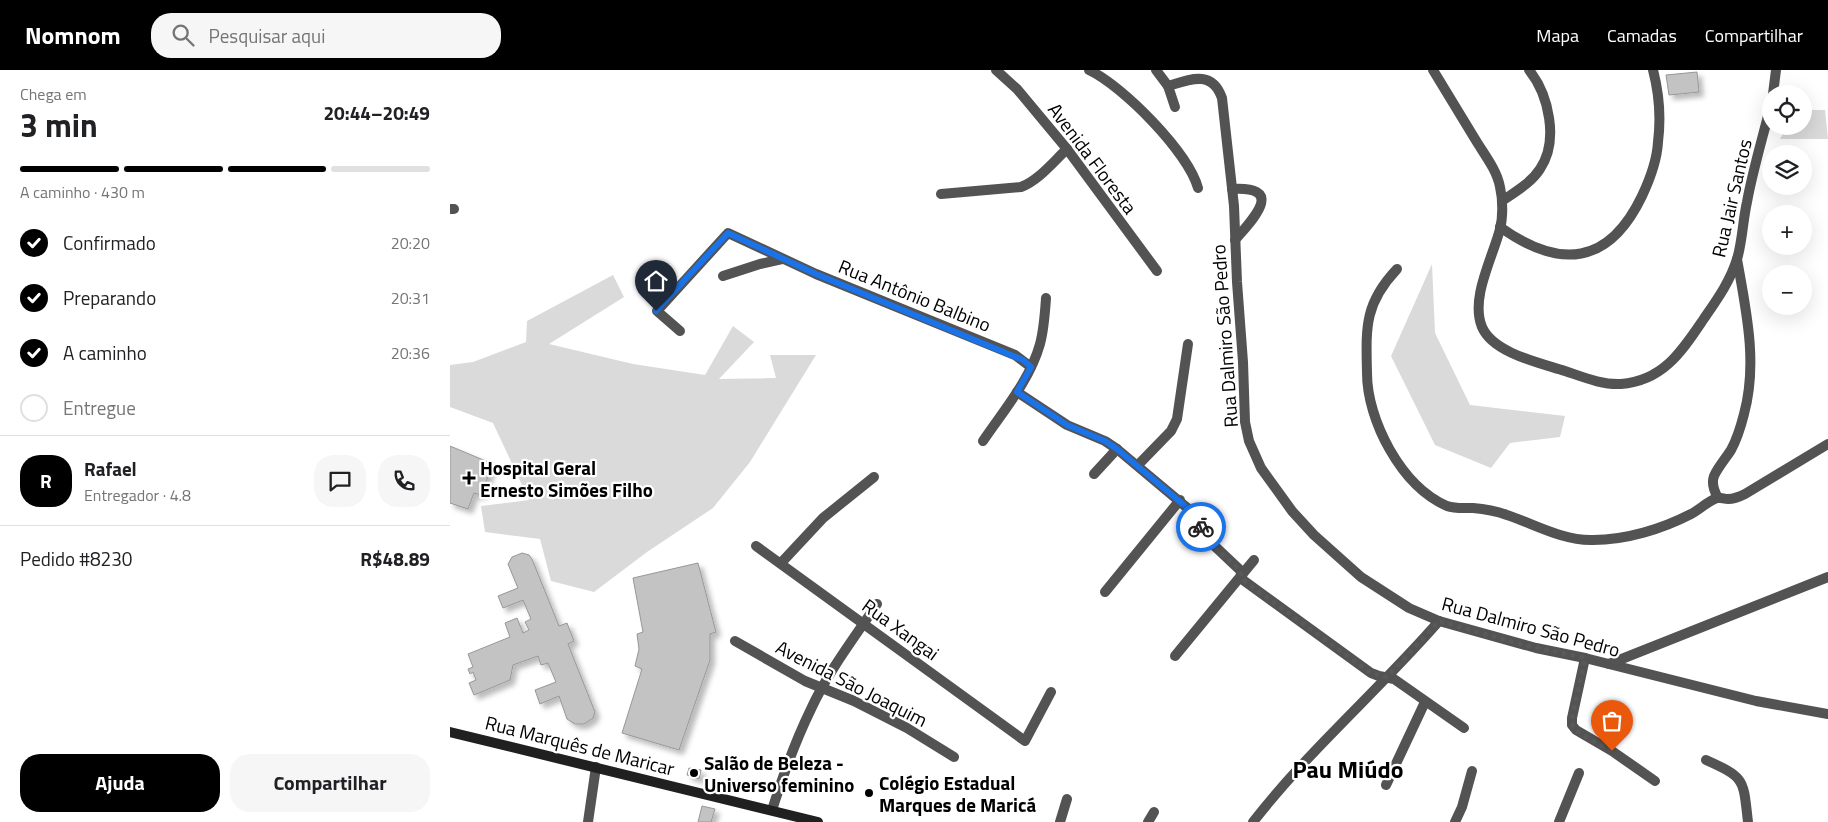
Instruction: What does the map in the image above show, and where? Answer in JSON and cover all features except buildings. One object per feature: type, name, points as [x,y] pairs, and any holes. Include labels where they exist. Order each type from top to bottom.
[{"type":"main road","name":"Rua Marquês de Maricar","points":[[450,732],[818,822]]},
{"type":"street","name":"Avenida Floresta","points":[[996,70],[1017,89],[1067,149],[1158,271]]},
{"type":"street","points":[[1089,70],[1106,78],[1147,115],[1194,176],[1198,188]]},
{"type":"street","points":[[1156,70],[1168,86],[1176,107]]},
{"type":"street","name":"Rua Jair Santos","points":[[1432,70],[1497,176],[1501,188],[1500,227],[1479,302],[1479,315],[1482,327],[1489,338],[1500,347],[1587,379],[1623,384],[1650,377],[1674,360],[1684,349],[1717,301],[1737,259],[1747,200],[1763,135]]},
{"type":"street","points":[[1502,201],[1532,178],[1541,168],[1547,155],[1550,121],[1548,106],[1541,89],[1529,70]]},
{"type":"street","points":[[1500,227],[1528,244],[1545,251],[1563,254],[1579,255],[1592,252],[1616,236],[1637,205],[1657,154],[1659,112],[1653,70]]},
{"type":"street","points":[[1774,85],[1776,70]]},
{"type":"street","name":"Rua Dalmiro São Pedro","points":[[1168,86],[1200,77],[1210,79],[1216,83],[1222,98],[1232,189],[1243,354],[1245,422],[1248,441],[1261,468],[1292,511],[1314,535],[1361,577],[1409,608],[1439,621],[1528,646],[1585,658],[1756,701],[1828,714]]},
{"type":"street","points":[[941,194],[1021,187],[1030,182],[1067,149]]},
{"type":"street","points":[[1232,189],[1247,188],[1255,190],[1260,194],[1262,202],[1255,216],[1235,240]]},
{"type":"street","name":"Rua Antônio Balbino","points":[[680,331],[656,311],[728,233],[783,259],[1015,355],[1031,367]]},
{"type":"street","points":[[723,276],[783,259]]},
{"type":"street","points":[[1718,498],[1713,487],[1714,476],[1732,448],[1739,430],[1748,397],[1752,361],[1746,305],[1737,259]]},
{"type":"street","points":[[1397,269],[1387,279],[1375,297],[1368,321],[1366,334],[1369,400],[1377,424],[1398,463],[1413,481],[1450,507],[1488,510],[1504,514],[1571,538],[1592,540],[1631,536],[1691,514],[1718,498],[1736,499],[1828,444]]},
{"type":"street","points":[[983,441],[1017,392],[1031,367],[1042,334],[1046,298]]},
{"type":"street","points":[[1138,465],[1171,431],[1177,419],[1188,344]]},
{"type":"street","points":[[1017,392],[1067,425],[1105,441],[1117,449],[1197,516],[1207,541],[1240,570],[1243,580],[1371,673],[1394,679],[1464,728]]},
{"type":"street","points":[[1094,474],[1117,449]]},
{"type":"street","points":[[781,563],[823,518],[874,477]]},
{"type":"street","points":[[1105,592],[1180,500]]},
{"type":"street","name":"Rua Xangai","points":[[756,546],[1025,741],[1051,692]]},
{"type":"street","points":[[1175,656],[1254,560]]},
{"type":"street","points":[[1609,664],[1828,577]]},
{"type":"street","points":[[772,810],[793,750],[821,689],[877,604]]},
{"type":"street","points":[[1252,822],[1299,767],[1439,621]]},
{"type":"street","name":"Avenida São Joaquim","points":[[735,641],[821,689],[854,701],[889,719],[954,757]]},
{"type":"street","points":[[1585,658],[1572,725],[1576,730],[1612,751],[1655,782]]},
{"type":"street","points":[[1386,785],[1426,702]]},
{"type":"street","points":[[1706,760],[1730,771],[1739,779],[1744,787],[1748,822]]},
{"type":"street","points":[[588,822],[596,767]]},
{"type":"street","points":[[1455,822],[1462,807],[1472,771]]},
{"type":"street","points":[[1559,822],[1579,773]]},
{"type":"street","points":[[1060,822],[1068,799]]},
{"type":"street","points":[[1148,822],[1154,812]]},
{"type":"shaded area","points":[[1812,110],[1825,110],[1828,139],[1780,139],[1782,135],[1812,135]]},
{"type":"shaded area","points":[[1432,264],[1435,333],[1470,405],[1565,416],[1560,437],[1510,443],[1491,468],[1435,445],[1391,356]]},
{"type":"shaded area","points":[[613,275],[624,297],[549,344],[633,364],[705,375],[733,326],[754,342],[719,379],[776,378],[770,355],[816,355],[750,462],[713,508],[647,552],[594,592],[551,581],[540,539],[485,532],[481,506],[529,500],[493,423],[450,407],[450,365],[473,362],[526,342],[527,321]]},
{"type":"way so far","points":[[1201,527],[1207,541],[1240,570],[1243,580],[1348,657],[1371,673],[1379,676],[1387,677],[1439,621],[1520,644],[1585,658],[1572,725],[1576,730],[1612,751]]},
{"type":"place","name":"Hospital Geral Ernesto Simões Filho","points":[[469,478]]},
{"type":"place","name":"Salão de Beleza - Universo feminino","points":[[694,773]]},
{"type":"place","name":"Colégio Estadual Marques de Maricá","points":[[869,793]]},
{"type":"district","name":"Pau Miúdo","points":[[1348,769]]},
{"type":"route","points":[[656,311],[728,233],[816,274],[1015,355],[1031,367],[1017,392],[1074,429],[1105,441],[1117,449],[1180,500],[1197,516],[1201,527]]}]
